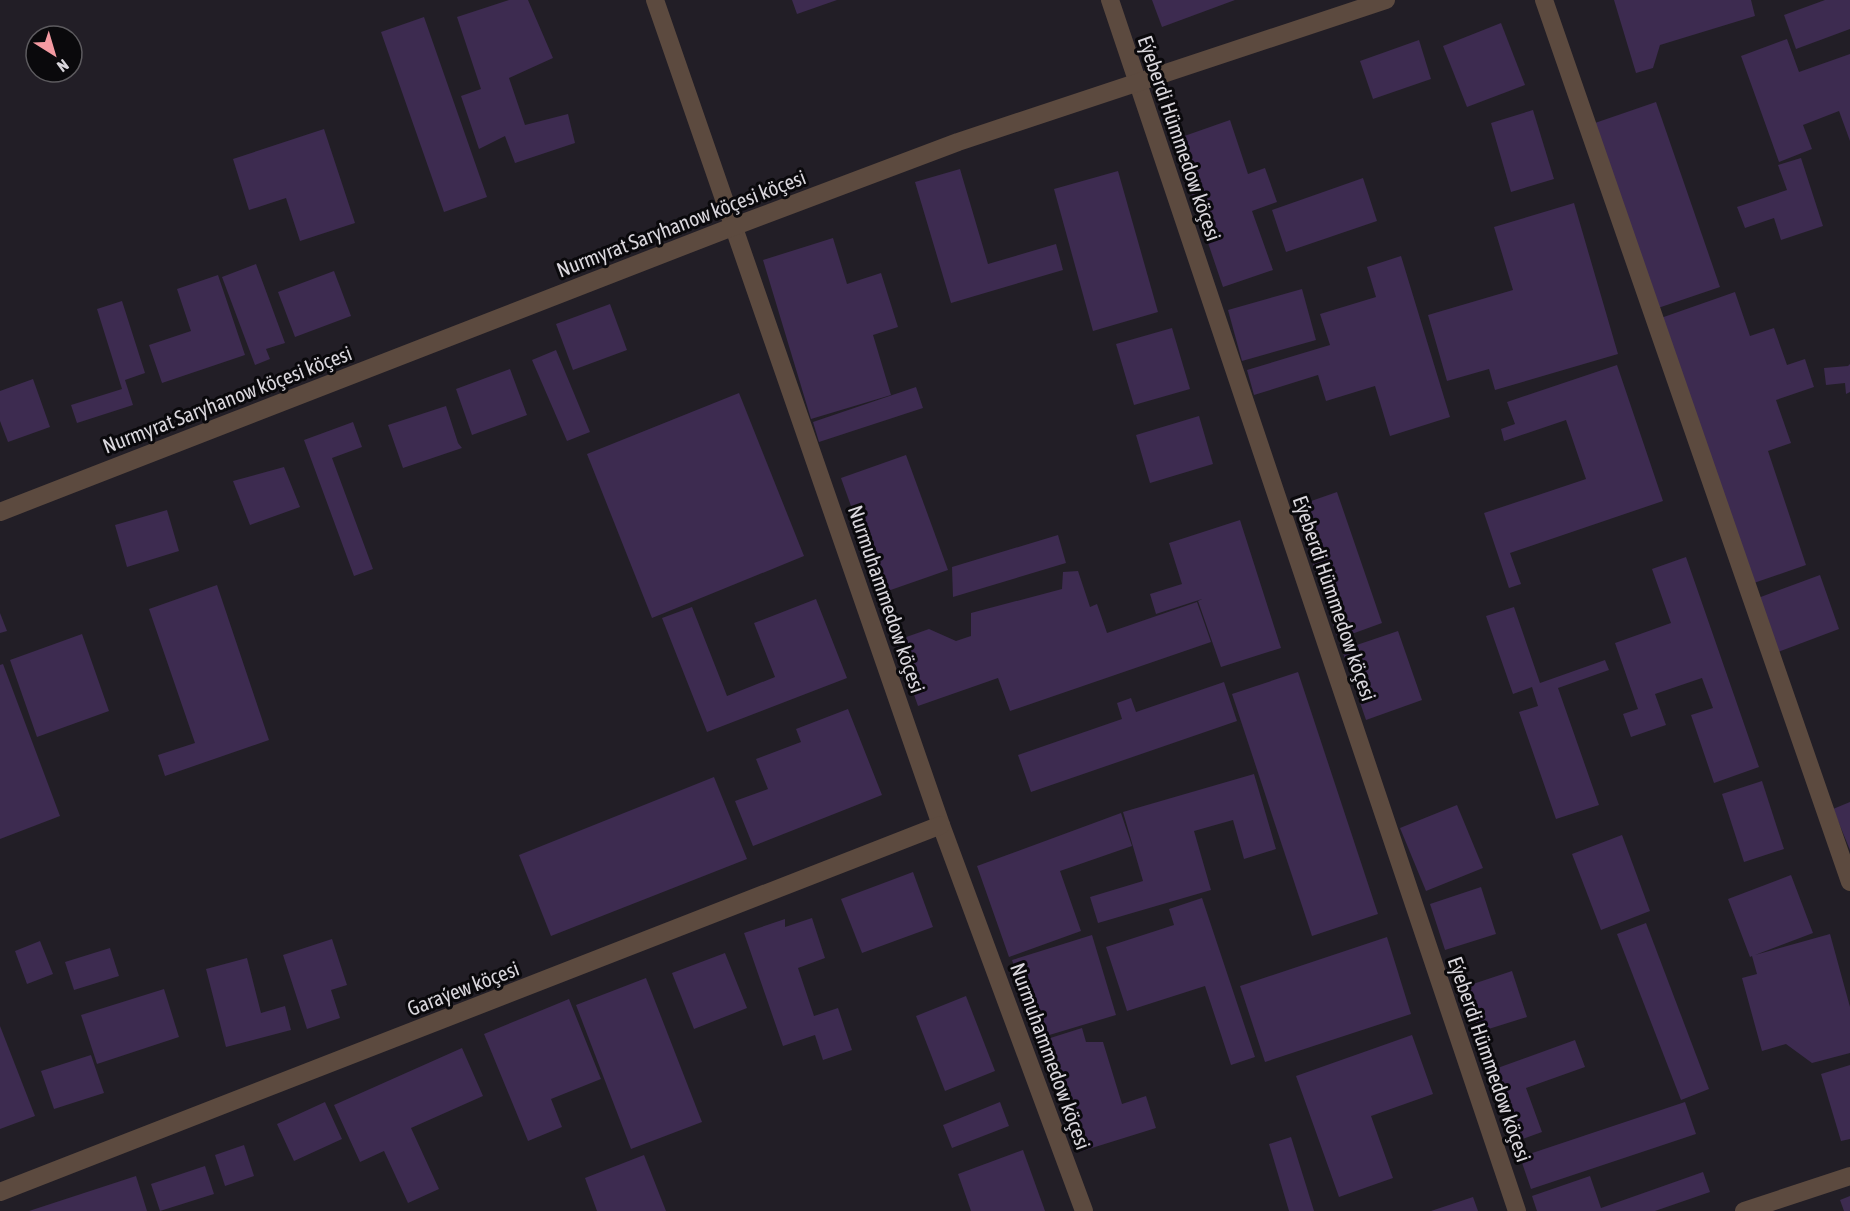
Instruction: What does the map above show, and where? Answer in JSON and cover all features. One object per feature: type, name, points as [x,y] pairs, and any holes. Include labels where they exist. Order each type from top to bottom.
[{"type":"street","name":"Nurmuhammedow köçesi","points":[[655,0],[941,825],[1084,1211]]},
{"type":"street","name":"Eýeberdi Hümmedow köçesi","points":[[1110,0],[1517,1211]]},
{"type":"street","name":"Nurmyrat Saryhanow köçesi köçesi","points":[[0,512],[735,226],[958,142],[1386,0]]},
{"type":"street","points":[[1544,0],[1850,882]]},
{"type":"street","name":"Garaýew köçesi","points":[[0,1192],[941,825]]},
{"type":"street","points":[[1744,1211],[1850,1176]]},
{"type":"building","points":[[509,0],[528,0],[553,58],[509,78],[525,125],[568,114],[575,143],[515,163],[505,136],[479,149],[461,96],[481,89],[457,17]]},
{"type":"building","points":[[792,0],[837,0],[797,14]]},
{"type":"building","points":[[1152,0],[1235,0],[1162,27]]},
{"type":"building","points":[[1614,0],[1751,0],[1755,16],[1660,45],[1653,68],[1636,73]]},
{"type":"building","points":[[1825,0],[1850,0],[1850,29],[1796,49],[1784,15]]},
{"type":"building","points":[[424,17],[487,197],[444,212],[381,32]]},
{"type":"building","points":[[1501,23],[1525,85],[1467,107],[1443,46]]},
{"type":"building","points":[[1787,39],[1799,72],[1850,54],[1850,141],[1839,111],[1803,125],[1812,149],[1779,162],[1741,56]]},
{"type":"building","points":[[1419,40],[1431,79],[1373,99],[1360,61]]},
{"type":"building","points":[[1656,102],[1720,287],[1658,308],[1595,123]]},
{"type":"building","points":[[1533,110],[1554,179],[1511,192],[1491,123]]},
{"type":"building","points":[[1230,120],[1248,174],[1265,168],[1277,202],[1252,211],[1273,270],[1223,287],[1173,140]]},
{"type":"building","points":[[324,129],[355,223],[300,241],[286,198],[249,210],[233,159]]},
{"type":"building","points":[[1801,158],[1823,226],[1781,240],[1774,218],[1745,228],[1737,207],[1787,190],[1778,165]]},
{"type":"building","points":[[960,169],[988,264],[1056,244],[1063,270],[951,303],[915,182]]},
{"type":"building","points":[[1118,171],[1158,312],[1093,331],[1054,189]]},
{"type":"building","points":[[1363,178],[1377,221],[1286,252],[1272,210]]},
{"type":"building","points":[[1574,203],[1618,354],[1495,390],[1489,369],[1447,381],[1428,315],[1513,290],[1494,227]]},
{"type":"building","points":[[833,238],[847,284],[881,273],[898,327],[873,335],[891,395],[811,419],[763,260]]},
{"type":"building","points":[[1401,256],[1450,417],[1390,436],[1375,386],[1326,401],[1318,375],[1254,395],[1247,370],[1330,345],[1320,314],[1376,297],[1367,267]]},
{"type":"building","points":[[256,264],[285,343],[266,349],[270,359],[255,365],[222,277]]},
{"type":"building","points":[[334,271],[351,316],[295,337],[278,292]]},
{"type":"building","points":[[218,275],[245,355],[162,383],[149,345],[191,331],[177,289]]},
{"type":"building","points":[[1302,289],[1316,340],[1242,361],[1228,310]]},
{"type":"building","points":[[1735,292],[1750,336],[1774,328],[1787,365],[1805,359],[1814,387],[1776,400],[1791,443],[1768,451],[1806,565],[1748,585],[1658,319]]},
{"type":"building","points":[[122,301],[145,373],[125,380],[133,405],[77,423],[71,405],[122,389],[97,309]]},
{"type":"building","points":[[610,304],[627,350],[573,370],[556,324]]},
{"type":"building","points":[[1172,328],[1190,389],[1134,405],[1116,344]]},
{"type":"building","points":[[556,350],[590,432],[567,441],[532,360]]},
{"type":"building","points":[[1850,364],[1850,392],[1846,394],[1845,383],[1826,385],[1824,368]]},
{"type":"building","points":[[1617,365],[1663,501],[1510,553],[1521,584],[1509,588],[1484,513],[1586,479],[1566,420],[1504,441],[1501,429],[1515,424],[1507,402]]},
{"type":"building","points":[[510,369],[527,415],[472,435],[456,389]]},
{"type":"building","points":[[33,379],[50,427],[8,442],[0,421],[0,391]]},
{"type":"building","points":[[916,387],[923,408],[819,442],[813,422]]},
{"type":"building","points":[[739,393],[804,556],[652,618],[587,454]]},
{"type":"building","points":[[446,406],[458,443],[462,448],[403,468],[388,425]]},
{"type":"building","points":[[1199,416],[1213,464],[1150,483],[1136,435]]},
{"type":"building","points":[[353,422],[362,447],[332,458],[373,569],[354,576],[304,440]]},
{"type":"building","points":[[906,455],[948,570],[882,593],[841,478]]},
{"type":"building","points":[[284,467],[300,507],[250,525],[233,481]]},
{"type":"building","points":[[1337,492],[1382,623],[1338,639],[1294,507]]},
{"type":"building","points":[[167,510],[179,551],[127,567],[115,525]]},
{"type":"building","points":[[1240,520],[1281,648],[1221,667],[1198,601],[1202,599],[1156,614],[1150,594],[1182,584],[1169,543]]},
{"type":"building","points":[[1058,535],[1066,563],[953,597],[952,567]]},
{"type":"building","points":[[1686,557],[1759,767],[1714,783],[1691,715],[1713,708],[1702,678],[1655,694],[1666,725],[1631,737],[1623,714],[1638,709],[1615,643],[1671,623],[1652,569]]},
{"type":"building","points":[[1078,571],[1090,607],[1097,604],[1107,633],[1197,602],[1211,642],[1010,711],[998,678],[918,706],[895,641],[929,629],[956,641],[971,636],[971,613],[1062,589],[1063,572]]},
{"type":"building","points":[[1820,575],[1839,629],[1778,652],[1758,598]]},
{"type":"building","points":[[217,585],[269,740],[165,776],[158,755],[195,743],[149,609]]},
{"type":"building","points":[[816,599],[847,678],[707,732],[662,618],[692,607],[727,696],[775,677],[754,623]]},
{"type":"building","points":[[1514,607],[1540,683],[1605,660],[1609,670],[1558,688],[1599,805],[1556,819],[1519,712],[1538,706],[1532,687],[1513,694],[1486,616]]},
{"type":"building","points":[[0,613],[7,631],[0,633]]},
{"type":"building","points":[[1398,631],[1422,700],[1366,720],[1342,650]]},
{"type":"building","points":[[82,634],[109,711],[37,737],[10,660]]},
{"type":"building","points":[[3,664],[60,816],[0,839],[0,665]]},
{"type":"building","points":[[1298,672],[1378,914],[1312,936],[1232,694]]},
{"type":"building","points":[[1224,682],[1237,721],[1031,792],[1018,755],[1122,719],[1117,703],[1131,698],[1136,712]]},
{"type":"building","points":[[848,709],[882,795],[753,846],[735,801],[768,789],[756,759],[801,742],[796,729]]},
{"type":"building","points":[[1254,774],[1276,849],[1244,859],[1233,820],[1194,831],[1211,890],[1098,923],[1090,897],[1143,881],[1123,812]]},
{"type":"building","points":[[714,777],[747,859],[551,936],[519,855]]},
{"type":"building","points":[[1762,781],[1784,849],[1744,862],[1722,794]]},
{"type":"building","points":[[1850,802],[1850,850],[1833,809]]},
{"type":"building","points":[[1457,805],[1483,868],[1426,891],[1400,828]]},
{"type":"building","points":[[1121,813],[1132,846],[1060,871],[1081,931],[1009,957],[977,866]]},
{"type":"building","points":[[1622,835],[1650,911],[1601,930],[1572,854]]},
{"type":"building","points":[[913,872],[933,927],[862,953],[841,899]]},
{"type":"building","points":[[1791,875],[1813,933],[1755,955],[1830,934],[1850,1007],[1850,1053],[1812,1063],[1786,1044],[1762,1051],[1742,978],[1757,974],[1752,956],[1750,957],[1728,899]]},
{"type":"building","points":[[1481,887],[1496,934],[1445,950],[1430,904]]},
{"type":"building","points":[[1202,898],[1255,1057],[1231,1065],[1205,986],[1127,1011],[1106,947],[1174,925],[1169,909]]},
{"type":"building","points":[[812,918],[825,958],[798,968],[814,1016],[838,1008],[852,1050],[823,1060],[815,1035],[783,1046],[744,933],[785,919],[785,927]]},
{"type":"building","points":[[1646,923],[1709,1089],[1681,1100],[1617,934]]},
{"type":"building","points":[[1092,935],[1116,1015],[1036,1039],[1012,960]]},
{"type":"building","points":[[1387,937],[1411,1014],[1265,1062],[1240,986]]},
{"type":"building","points":[[332,939],[347,985],[331,990],[340,1018],[307,1029],[283,955]]},
{"type":"building","points":[[40,941],[53,974],[27,984],[15,951]]},
{"type":"building","points":[[110,948],[119,976],[74,990],[65,962]]},
{"type":"building","points":[[725,953],[747,1008],[694,1029],[672,973]]},
{"type":"building","points":[[247,958],[261,1013],[285,1006],[291,1030],[226,1047],[206,969]]},
{"type":"building","points":[[1512,971],[1527,1017],[1479,1032],[1464,987]]},
{"type":"building","points":[[646,978],[702,1122],[631,1149],[576,1005]]},
{"type":"building","points":[[164,989],[179,1037],[97,1064],[81,1015]]},
{"type":"building","points":[[966,996],[995,1071],[945,1091],[916,1016]]},
{"type":"building","points":[[569,999],[601,1079],[551,1099],[562,1127],[528,1141],[484,1034]]},
{"type":"building","points":[[0,1026],[35,1116],[0,1129]]},
{"type":"building","points":[[1082,1028],[1086,1042],[1103,1042],[1122,1104],[1146,1096],[1156,1128],[1079,1152],[1044,1040]]},
{"type":"building","points":[[1412,1035],[1433,1094],[1371,1116],[1393,1178],[1339,1197],[1296,1076]]},
{"type":"building","points":[[1575,1040],[1585,1067],[1526,1088],[1542,1132],[1517,1141],[1492,1070]]},
{"type":"building","points":[[462,1048],[483,1096],[411,1128],[439,1189],[408,1203],[384,1151],[360,1162],[334,1105]]},
{"type":"building","points":[[91,1055],[104,1093],[54,1109],[41,1071]]},
{"type":"building","points":[[1850,1065],[1850,1139],[1841,1141],[1821,1074]]},
{"type":"building","points":[[325,1102],[342,1139],[294,1161],[277,1124]]},
{"type":"building","points":[[1000,1102],[1009,1126],[952,1148],[943,1125]]},
{"type":"building","points":[[1685,1102],[1696,1134],[1531,1189],[1520,1157]]},
{"type":"building","points":[[1291,1137],[1314,1211],[1289,1211],[1269,1144]]},
{"type":"building","points":[[244,1145],[254,1176],[225,1186],[215,1155]]},
{"type":"building","points":[[1023,1150],[1045,1211],[971,1211],[958,1174]]},
{"type":"building","points":[[644,1155],[666,1211],[597,1211],[585,1178]]},
{"type":"building","points":[[205,1166],[214,1194],[160,1211],[151,1184]]},
{"type":"building","points":[[1703,1172],[1710,1192],[1655,1211],[1537,1211],[1532,1196],[1590,1176],[1601,1208]]},
{"type":"building","points":[[136,1176],[147,1211],[29,1211]]},
{"type":"building","points":[[1850,1196],[1850,1211],[1844,1211],[1840,1200]]},
{"type":"building","points":[[1473,1197],[1478,1211],[1431,1211]]}]
